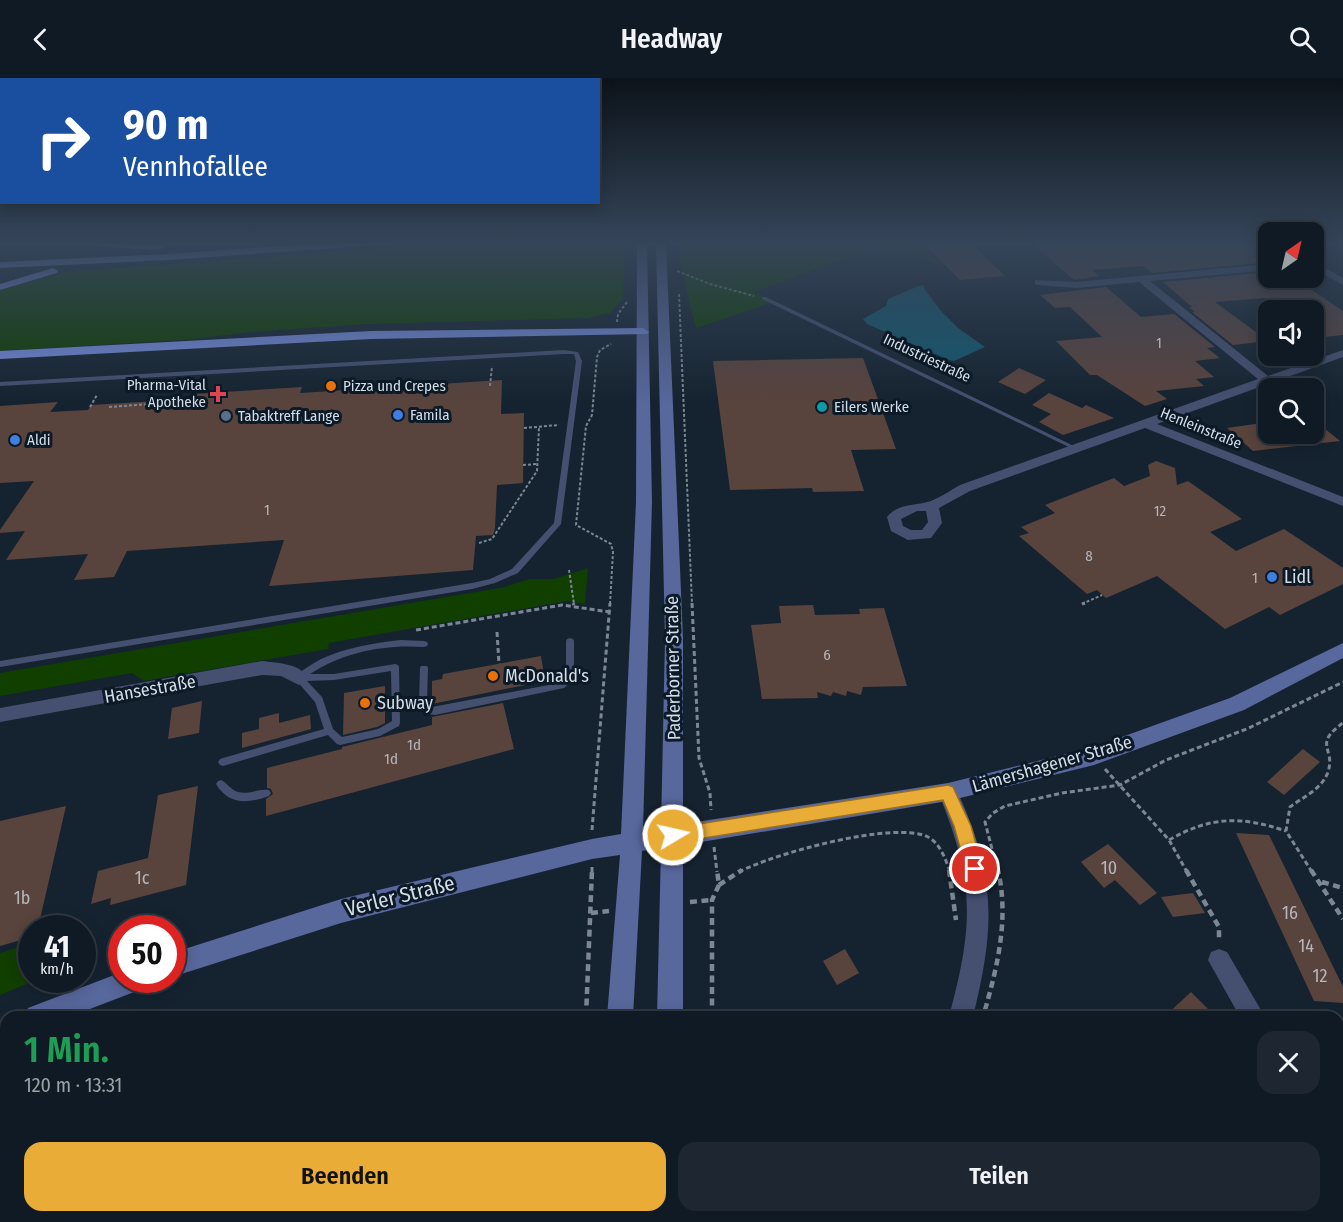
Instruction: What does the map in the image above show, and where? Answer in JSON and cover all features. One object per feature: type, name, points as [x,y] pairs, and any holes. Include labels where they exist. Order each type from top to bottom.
[{"type":"highway","points":[[0,355],[371,335],[643,326]]},
{"type":"main road","name":"Paderborner Straße","points":[[620,1011],[632,842],[644,502],[643,296]]},
{"type":"main road","name":"Paderborner Straße","points":[[664,296],[668,504],[674,638],[670,1011]]},
{"type":"main road","points":[[643,326],[666,325]]},
{"type":"main road","name":"Lämershagener Straße","points":[[632,842],[948,792],[1094,756],[1237,704],[1343,650]]},
{"type":"main road","name":"Verler Straße","points":[[186,960],[340,911],[592,849],[632,842]]},
{"type":"main road","points":[[53,1011],[108,990]]},
{"type":"street","points":[[1163,296],[1264,378]]},
{"type":"street","points":[[1272,378],[1343,353]]},
{"type":"street","points":[[932,506],[965,488],[1258,383]]},
{"type":"street","name":"Henleinstraße","points":[[1147,424],[1343,502]]},
{"type":"street","name":"Hansestraße","points":[[0,715],[262,668],[284,670],[299,678]]},
{"type":"street","points":[[948,792],[962,826],[975,869],[980,908],[972,972],[962,1011]]},
{"type":"street","points":[[1219,960],[1249,1011]]},
{"type":"lane","name":"Industriestraße","points":[[764,298],[1075,448]]},
{"type":"lane","points":[[0,384],[564,351],[576,353],[579,361],[557,524],[549,535],[534,548],[522,566],[503,578],[0,664]]},
{"type":"lane","points":[[424,668],[423,704],[430,711],[435,711],[561,686],[570,679],[570,641]]},
{"type":"lane","points":[[299,678],[322,662],[341,655],[403,643],[424,644]]},
{"type":"lane","points":[[395,667],[396,723],[380,732],[340,741],[328,731],[319,700],[299,678],[334,677],[395,667]]},
{"type":"lane","points":[[223,762],[328,731]]},
{"type":"lane","points":[[222,784],[226,791],[239,798],[266,793]]},
{"type":"path","points":[[679,296],[699,758],[710,793],[719,885],[712,900],[712,1011]]},
{"type":"path","points":[[758,296],[764,298]]},
{"type":"path","points":[[586,1011],[592,849],[591,810],[599,751],[614,552],[611,544],[576,525],[599,351],[617,343]]},
{"type":"path","points":[[490,386],[493,355]]},
{"type":"path","points":[[90,407],[98,395]]},
{"type":"path","points":[[109,407],[192,401],[195,396],[198,397]]},
{"type":"path","points":[[524,428],[588,423]]},
{"type":"path","points":[[479,543],[492,539],[535,475],[539,427]]},
{"type":"path","points":[[524,465],[537,464]]},
{"type":"path","points":[[569,570],[574,605]]},
{"type":"path","points":[[1082,604],[1102,595]]},
{"type":"path","points":[[410,632],[562,604],[609,612]]},
{"type":"path","points":[[497,632],[499,664]]},
{"type":"path","points":[[985,822],[993,813],[1005,806],[1062,793],[1120,785],[1166,760],[1249,728],[1343,682]]},
{"type":"path","points":[[1287,831],[1290,807],[1322,784],[1329,770],[1326,742],[1329,732],[1343,723]]},
{"type":"path","points":[[1094,756],[1169,840],[1219,927],[1219,960]]},
{"type":"path","points":[[1169,840],[1186,829],[1223,820],[1260,821],[1287,831],[1343,919]]},
{"type":"path","points":[[719,885],[745,869],[843,840],[908,831],[930,838],[940,850],[947,866],[955,904],[956,929]]},
{"type":"path","points":[[1320,882],[1343,888]]},
{"type":"green space","points":[[0,296],[623,296],[610,313],[587,318],[367,324],[250,332],[193,339],[0,351]]},
{"type":"green space","points":[[688,296],[763,296],[774,302],[696,328]]},
{"type":"green space","points":[[588,568],[585,604],[567,601],[329,643],[328,649],[144,681],[132,673],[0,696],[0,673],[505,587],[529,579],[554,579]]},
{"type":"green space","points":[[18,947],[18,988],[0,995],[0,953]]},
{"type":"water","points":[[894,296],[930,296],[958,328],[985,347],[954,361],[867,324],[863,319],[886,306],[888,299]]},
{"type":"building","points":[[1042,296],[1117,296],[1141,317],[1174,314],[1215,347],[1207,348],[1220,358],[1195,361],[1214,377],[1196,379],[1204,386],[1156,391],[1167,399],[1145,406],[1097,375],[1090,375],[1056,341],[1102,337],[1070,307],[1055,308]]},
{"type":"building","points":[[1180,296],[1321,296],[1343,311],[1343,335],[1324,337],[1324,300],[1267,300],[1264,298],[1215,302],[1258,334],[1258,342],[1233,345],[1192,312],[1195,312],[1189,307],[1192,307]]},
{"type":"building","points":[[863,358],[896,449],[851,450],[864,491],[813,492],[812,488],[730,490],[713,361]]},
{"type":"building","points":[[1019,368],[1046,380],[1025,394],[998,382]]},
{"type":"building","points":[[502,380],[501,414],[524,413],[523,483],[497,485],[495,528],[493,535],[476,536],[473,570],[269,586],[284,540],[127,551],[114,577],[74,580],[88,554],[6,560],[25,531],[0,533],[0,530],[34,481],[0,483],[0,406],[58,402],[50,412],[88,410],[91,405],[190,399],[193,394],[302,387],[300,393]]},
{"type":"building","points":[[1049,393],[1082,408],[1086,405],[1114,418],[1063,435],[1039,422],[1051,414],[1032,405]]},
{"type":"building","points":[[1258,424],[1258,444],[1314,444],[1253,451],[1227,428]]},
{"type":"building","points":[[1324,428],[1340,441],[1324,443]]},
{"type":"building","points":[[1156,461],[1175,468],[1177,485],[1188,481],[1242,519],[1210,532],[1236,551],[1284,529],[1343,568],[1343,584],[1280,615],[1269,607],[1225,629],[1157,576],[1106,598],[1097,590],[1087,594],[1019,536],[1029,533],[1021,527],[1055,513],[1045,505],[1114,478],[1124,486],[1150,476],[1148,465]]},
{"type":"building","points":[[813,605],[815,615],[860,614],[859,609],[884,608],[907,686],[863,687],[861,695],[847,691],[846,696],[833,692],[831,696],[817,692],[818,698],[762,699],[751,625],[781,623],[779,606]]},
{"type":"building","points":[[541,656],[545,681],[432,704],[432,681],[442,679],[443,674]]},
{"type":"building","points":[[385,686],[385,723],[343,735],[344,693]]},
{"type":"building","points":[[202,701],[199,733],[168,739],[172,708]]},
{"type":"building","points":[[503,703],[514,749],[266,816],[266,799],[273,794],[271,789],[267,788],[267,768],[432,725],[432,717]]},
{"type":"building","points":[[279,713],[279,723],[310,715],[311,729],[242,748],[242,733],[259,729],[259,718]]},
{"type":"building","points":[[1303,749],[1320,762],[1284,795],[1267,782]]},
{"type":"building","points":[[198,786],[186,885],[110,905],[111,898],[91,904],[98,871],[148,858],[158,795]]},
{"type":"building","points":[[66,806],[41,915],[18,915],[18,941],[0,946],[0,821]]},
{"type":"building","points":[[1236,833],[1269,835],[1343,987],[1343,1003],[1314,1001]]},
{"type":"building","points":[[1108,844],[1157,893],[1140,905],[1115,880],[1104,888],[1081,862]]},
{"type":"building","points":[[1193,893],[1205,913],[1173,917],[1161,897]]},
{"type":"building","points":[[845,949],[859,973],[837,985],[823,961]]},
{"type":"building","points":[[1191,992],[1210,1011],[1170,1011]]},
{"type":"place","name":"Pizza und Crepes","points":[[331,386]]},
{"type":"place","name":"Pharma-Vital Apotheke","points":[[218,394]]},
{"type":"place","name":"Eilers Werke","points":[[822,407]]},
{"type":"place","name":"Famila","points":[[398,415]]},
{"type":"place","name":"Tabaktreff Lange","points":[[226,416]]},
{"type":"place","name":"Aldi","points":[[15,440]]},
{"type":"place","name":"Lidl","points":[[1272,577]]},
{"type":"place","name":"McDonald's","points":[[493,676]]},
{"type":"place","name":"Subway","points":[[365,703]]},
{"type":"route","points":[[673,835],[948,792],[962,826],[975,869]]}]
